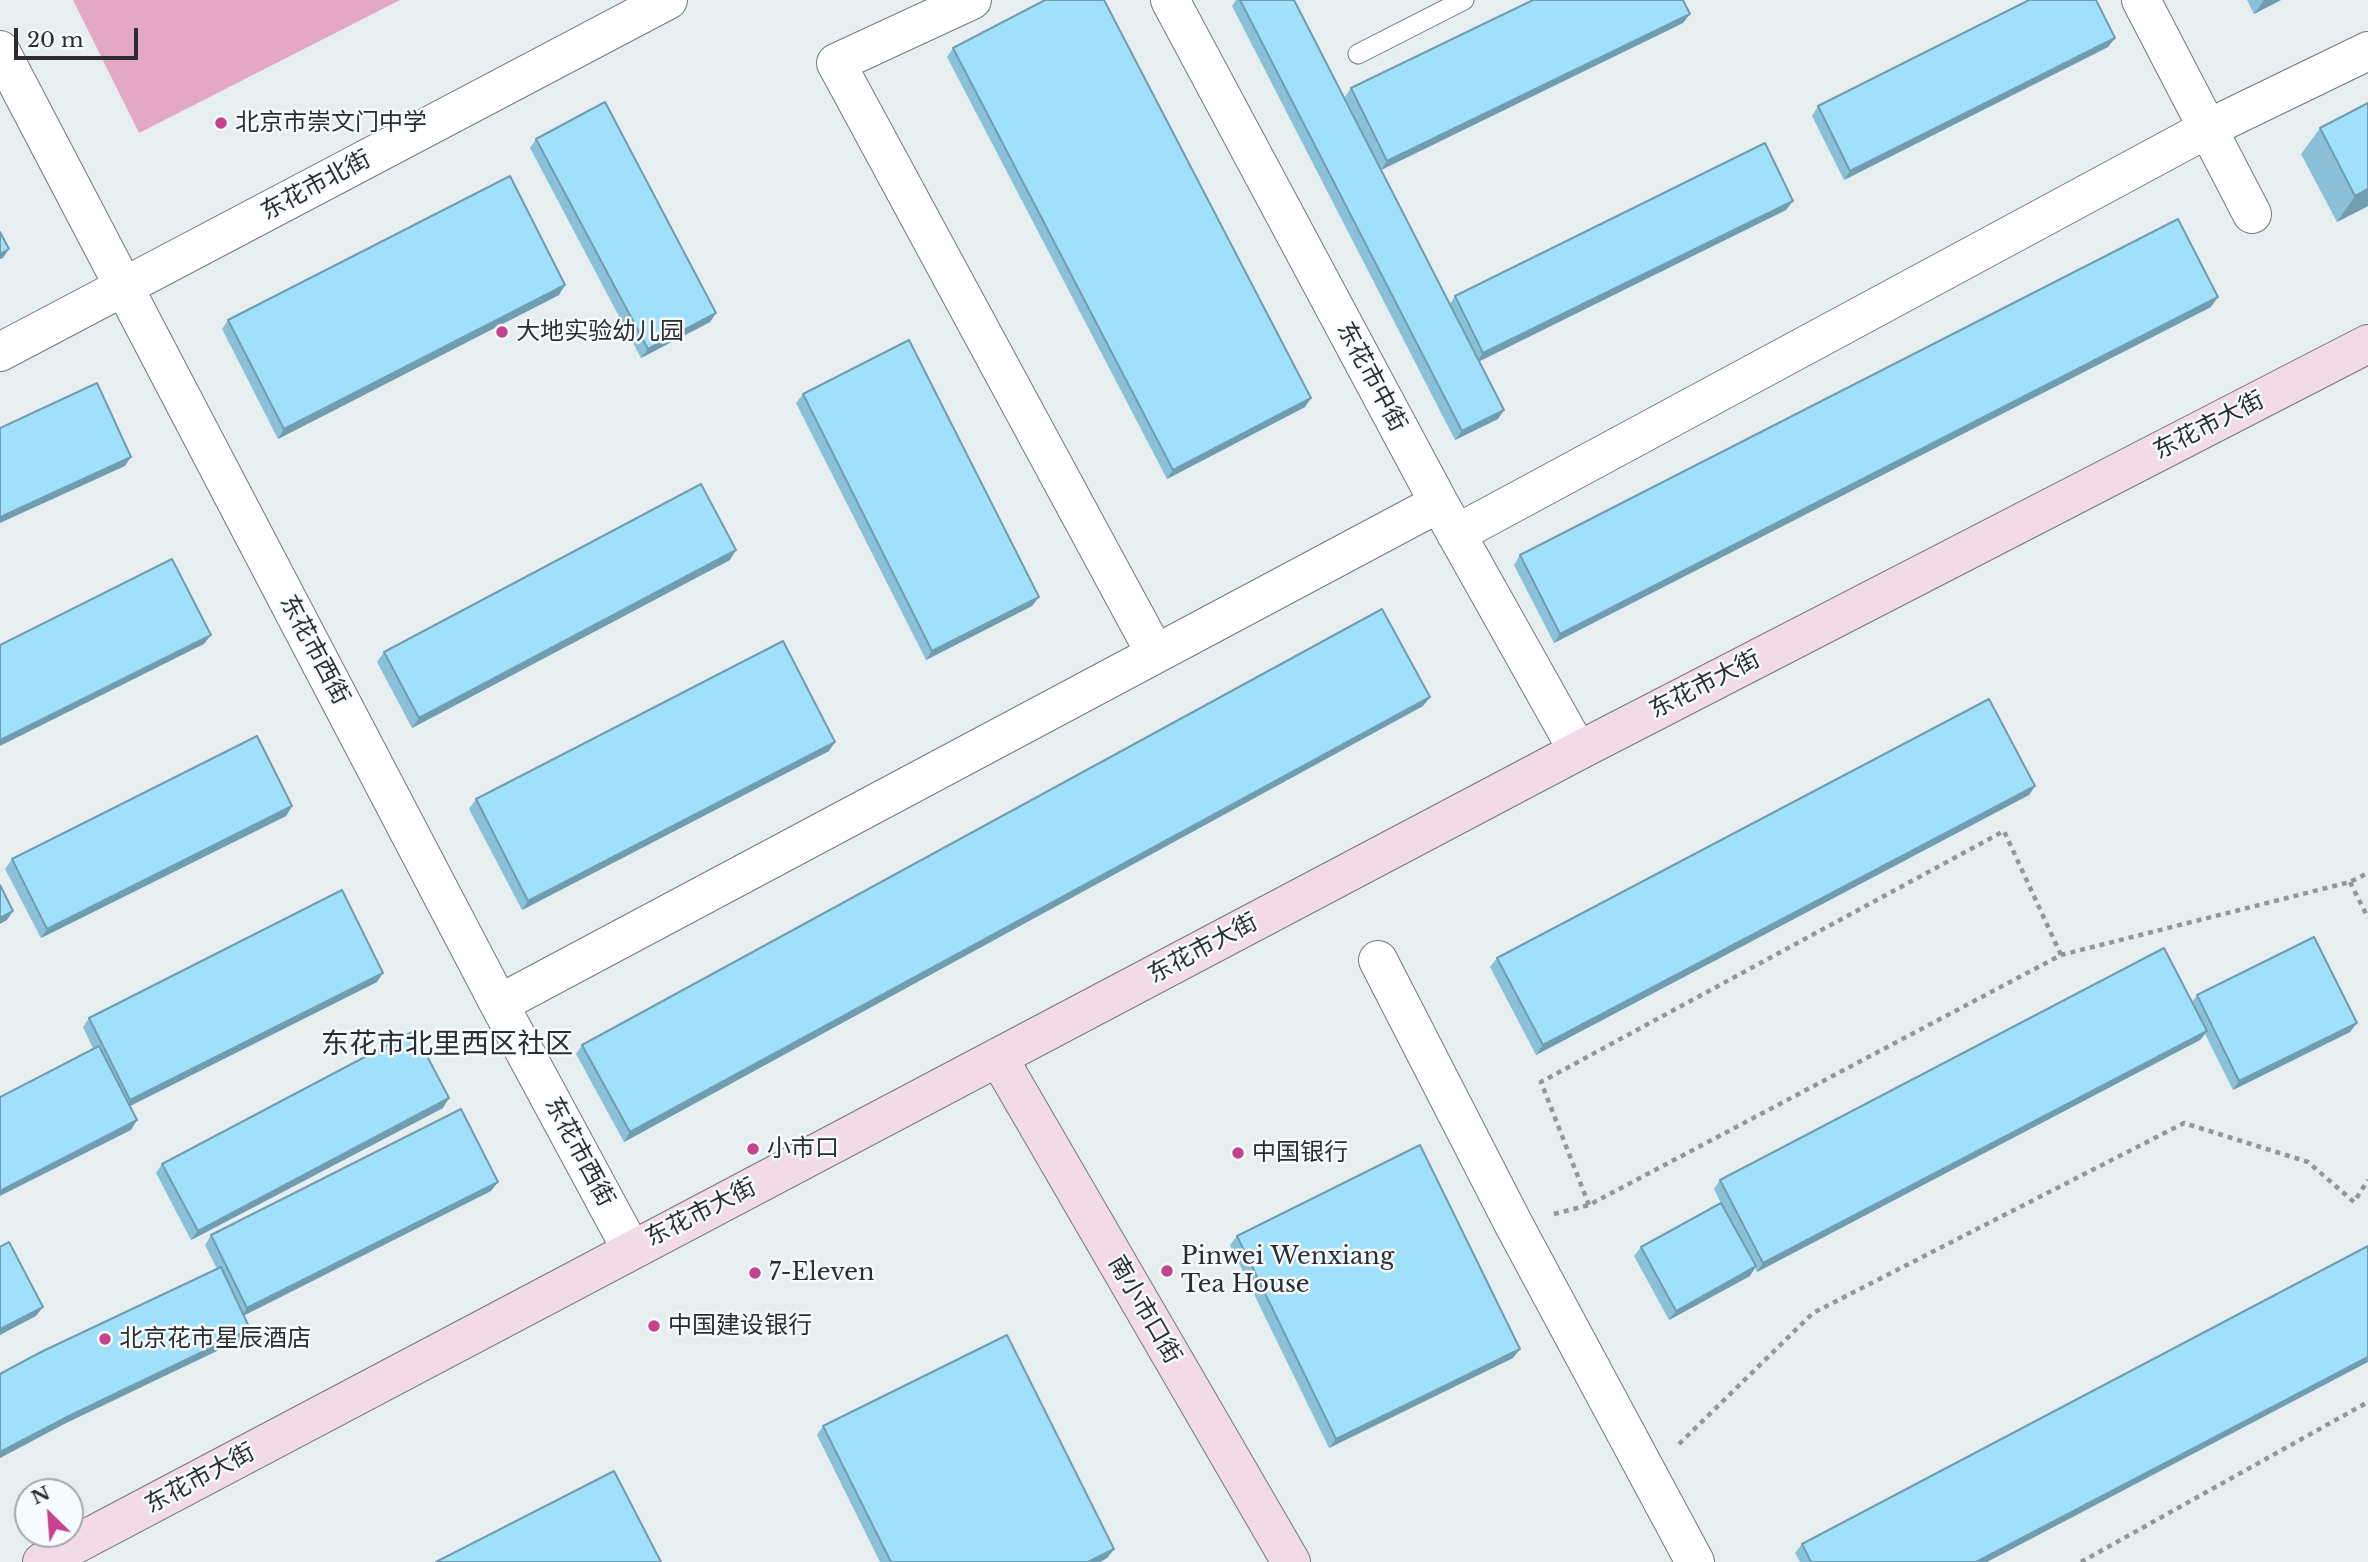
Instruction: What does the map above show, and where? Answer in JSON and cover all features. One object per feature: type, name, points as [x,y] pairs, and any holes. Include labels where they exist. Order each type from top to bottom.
[{"type":"street","name":"东花市北街","points":[[0,352],[668,0]]},
{"type":"street","points":[[972,0],[836,63],[1156,653]]},
{"type":"street","name":"东花市中街","points":[[1170,0],[1448,519],[1578,751]]},
{"type":"street","points":[[2141,0],[2252,214]]},
{"type":"street","name":"东花市西街","points":[[0,50],[499,1004],[631,1249]]},
{"type":"street","points":[[499,1004],[1156,653],[1448,519],[2207,129],[2368,51]]},
{"type":"street","name":"东花市大街","points":[[42,1562],[1578,751],[2368,344]]},
{"type":"street","points":[[1378,960],[1513,1223],[1695,1562]]},
{"type":"street","name":"南小市口街","points":[[998,1057],[1291,1562]]},
{"type":"lane","points":[[1358,54],[1464,0]]},
{"type":"path","points":[[1590,1205],[1541,1082],[2004,831],[2061,955]]},
{"type":"path","points":[[1513,1223],[1590,1205],[2061,955],[2350,882],[2368,873]]},
{"type":"path","points":[[2350,882],[2368,918]]},
{"type":"path","points":[[1648,1474],[1813,1313],[2184,1123],[2308,1161],[2354,1202],[2368,1180]]},
{"type":"path","points":[[2081,1562],[2368,1402]]},
{"type":"shaded area","points":[[73,0],[400,0],[139,133]]},
{"type":"building","points":[[1045,0],[1104,0],[1311,398],[1173,470],[953,48]]},
{"type":"building","points":[[1240,0],[1294,0],[1504,410],[1462,431]]},
{"type":"building","points":[[1533,0],[1683,0],[1690,14],[1387,161],[1351,88]]},
{"type":"building","points":[[2029,0],[2096,0],[2115,38],[1850,171],[1818,106]]},
{"type":"building","points":[[605,102],[716,313],[648,349],[536,139]]},
{"type":"building","points":[[2368,103],[2368,189],[2355,196],[2320,128]]},
{"type":"building","points":[[1765,143],[1793,201],[1483,353],[1455,296]]},
{"type":"building","points":[[510,176],[565,285],[284,429],[228,320]]},
{"type":"building","points":[[2178,219],[2218,297],[1560,634],[1520,555]]},
{"type":"building","points":[[0,232],[9,249],[0,254]]},
{"type":"building","points":[[909,340],[1039,597],[932,651],[803,394]]},
{"type":"building","points":[[97,383],[131,457],[0,517],[0,428]]},
{"type":"building","points":[[701,484],[736,550],[419,718],[384,652]]},
{"type":"building","points":[[172,559],[211,635],[0,740],[0,645]]},
{"type":"building","points":[[1382,609],[1430,697],[630,1132],[582,1045]]},
{"type":"building","points":[[783,641],[835,742],[528,901],[476,799]]},
{"type":"building","points":[[1989,699],[2035,786],[1543,1045],[1497,958]]},
{"type":"building","points":[[257,736],[292,806],[47,929],[12,859]]},
{"type":"building","points":[[0,885],[13,911],[0,918]]},
{"type":"building","points":[[342,890],[383,973],[130,1100],[89,1018]]},
{"type":"building","points":[[2314,937],[2357,1023],[2239,1081],[2197,995]]},
{"type":"building","points":[[2164,948],[2207,1031],[1763,1263],[1720,1180]]},
{"type":"building","points":[[414,1031],[449,1098],[198,1231],[162,1164]]},
{"type":"building","points":[[99,1046],[137,1120],[0,1191],[0,1097]]},
{"type":"building","points":[[461,1109],[498,1182],[247,1308],[211,1235]]},
{"type":"building","points":[[1420,1145],[1520,1349],[1336,1439],[1237,1236]]},
{"type":"building","points":[[1721,1203],[1756,1266],[1676,1311],[1641,1247]]},
{"type":"building","points":[[9,1242],[43,1307],[0,1329],[0,1247]]},
{"type":"building","points":[[2368,1246],[2368,1357],[1976,1562],[1811,1562],[1802,1544]]},
{"type":"building","points":[[221,1267],[250,1329],[0,1452],[0,1374]]},
{"type":"building","points":[[1007,1335],[1114,1549],[1088,1562],[891,1562],[823,1426]]},
{"type":"building","points":[[614,1471],[661,1562],[436,1562]]},
{"type":"place","name":"北京市崇文门中学","points":[[221,123]]},
{"type":"place","name":"大地实验幼儿园","points":[[502,332]]},
{"type":"place","name":"小市口","points":[[753,1149]]},
{"type":"place","name":"中国银行","points":[[1238,1153]]},
{"type":"place","name":"Pinwei Wenxiang Tea House","points":[[1167,1271]]},
{"type":"place","name":"7-Eleven","points":[[755,1273]]},
{"type":"place","name":"中国建设银行","points":[[654,1326]]},
{"type":"place","name":"北京花市星辰酒店","points":[[105,1339]]},
{"type":"district","name":"东花市北里西区社区","points":[[447,1045]]}]
